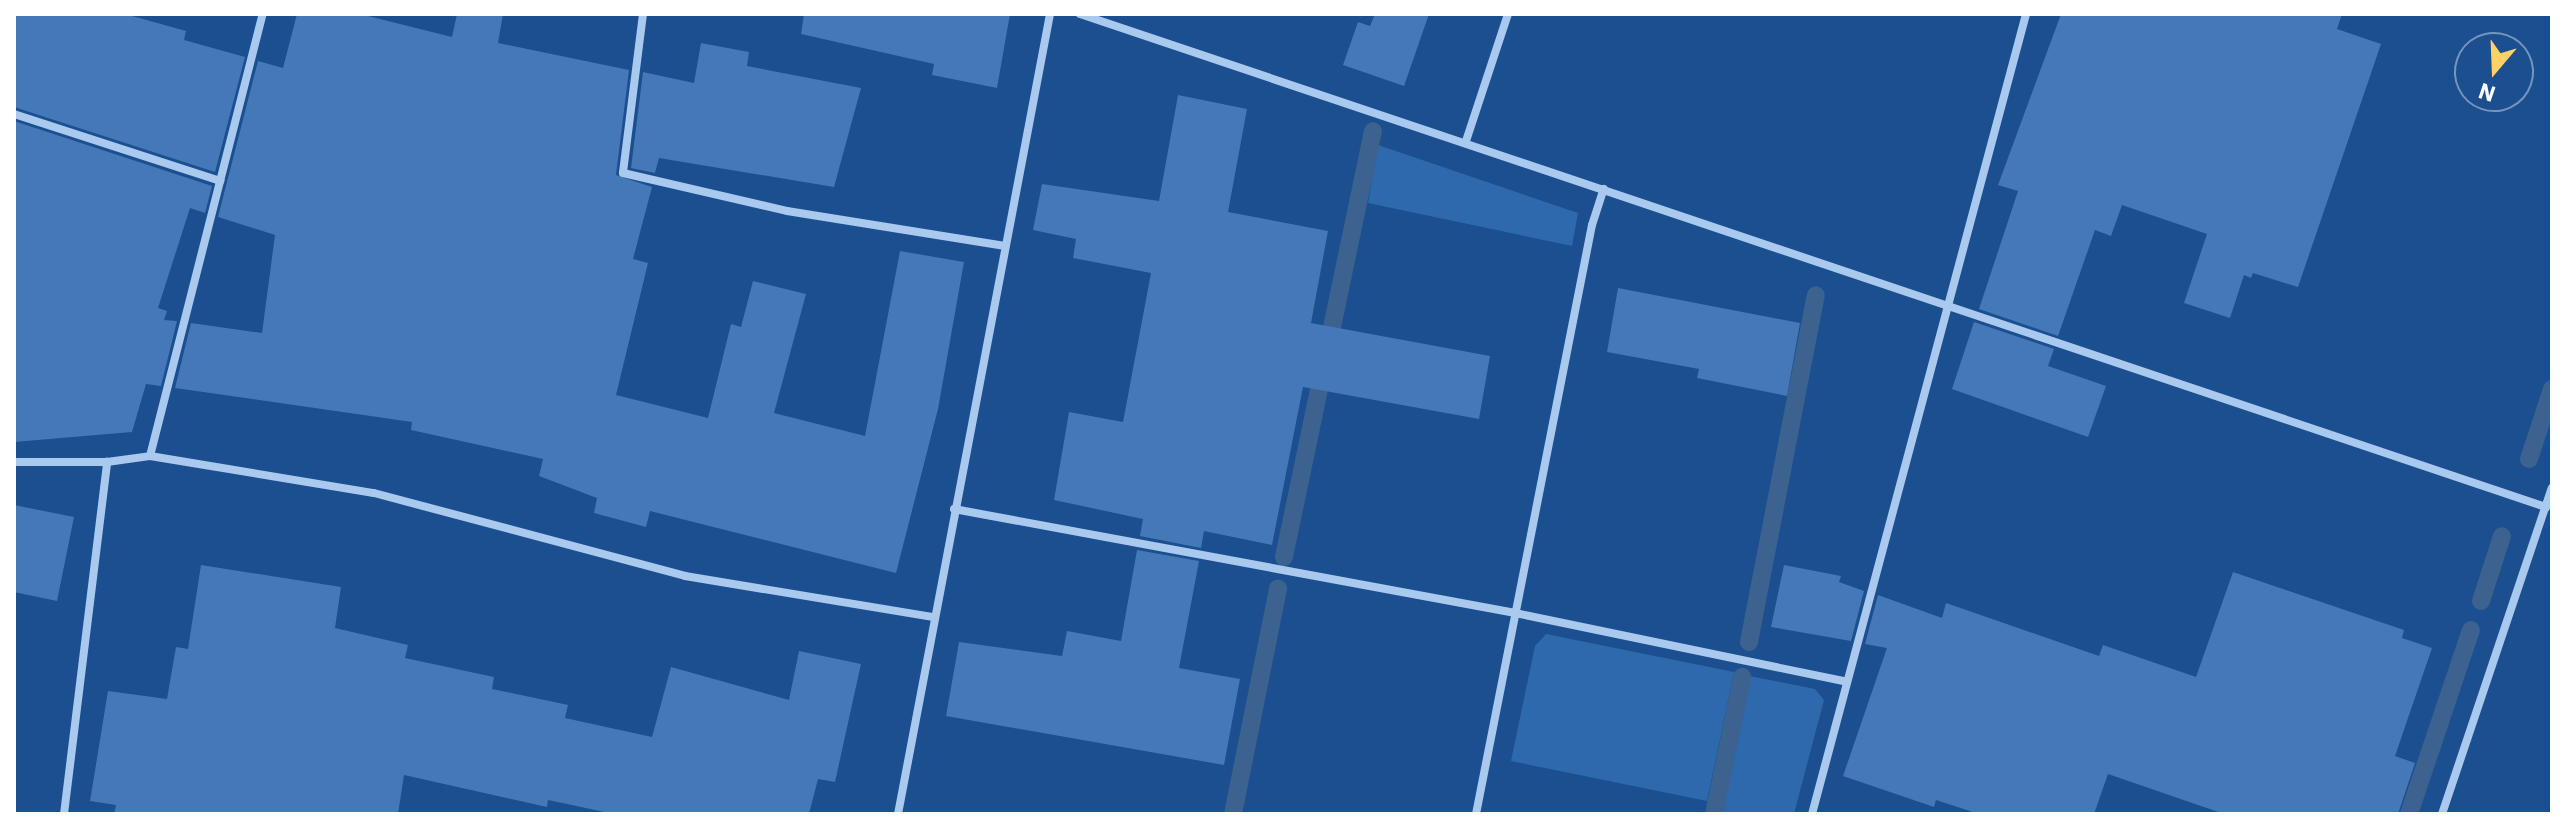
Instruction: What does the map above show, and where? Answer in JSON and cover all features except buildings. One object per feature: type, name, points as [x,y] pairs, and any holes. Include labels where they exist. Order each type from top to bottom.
[{"type":"street","points":[[150,456],[263,14]]},
{"type":"street","points":[[643,14],[623,173],[787,211],[1005,246]]},
{"type":"street","points":[[898,814],[1050,14]]},
{"type":"street","points":[[1080,14],[1466,141],[2546,507]]},
{"type":"street","points":[[1466,141],[1508,14]]},
{"type":"street","points":[[1812,814],[2026,14]]},
{"type":"street","points":[[14,114],[220,181]]},
{"type":"street","points":[[1476,814],[1592,225],[1604,189]]},
{"type":"street","points":[[14,462],[107,462],[150,456],[374,493],[685,576],[934,617]]},
{"type":"street","points":[[64,814],[107,462]]},
{"type":"street","points":[[2442,814],[2552,488]]},
{"type":"street","points":[[954,509],[1515,613],[1847,682]]},
{"type":"shaded area","points":[[1378,145],[1578,213],[1572,246],[1368,203]]},
{"type":"shaded area","points":[[1546,634],[1734,672],[1707,801],[1511,761],[1535,646]]},
{"type":"shaded area","points":[[1750,676],[1815,689],[1824,700],[1794,814],[1721,814]]},
{"type":"waterway","points":[[1284,557],[1373,131]]},
{"type":"waterway","points":[[1749,642],[1816,295]]},
{"type":"waterway","points":[[2529,459],[2552,389]]},
{"type":"waterway","points":[[2481,601],[2502,536]]},
{"type":"waterway","points":[[1233,814],[1278,588]]},
{"type":"waterway","points":[[2409,814],[2471,630]]},
{"type":"waterway","points":[[1714,814],[1742,677]]}]
